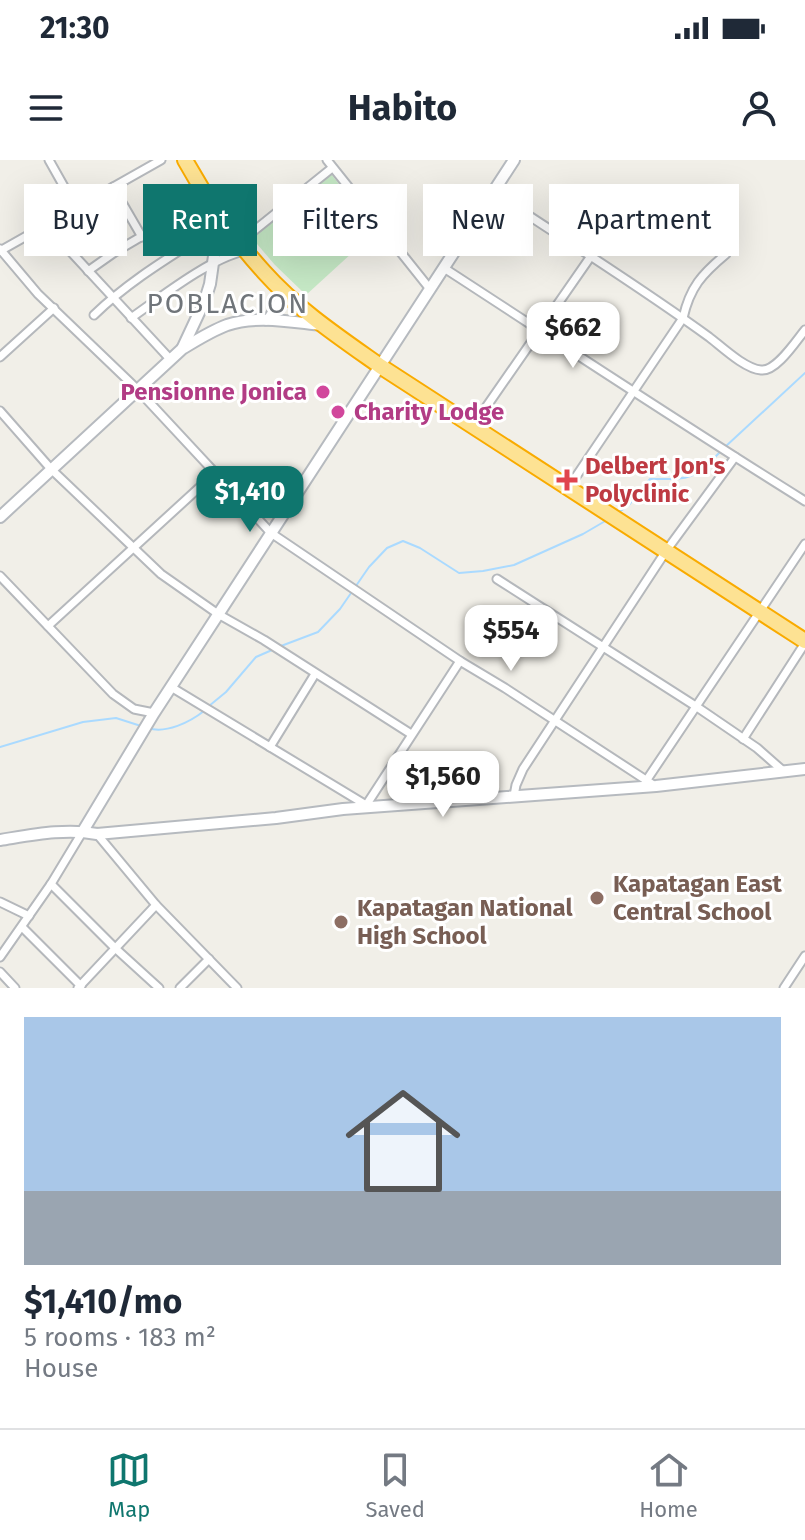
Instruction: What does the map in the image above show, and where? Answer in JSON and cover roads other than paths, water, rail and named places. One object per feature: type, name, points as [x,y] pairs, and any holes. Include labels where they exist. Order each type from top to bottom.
[{"type":"highway","points":[[185,160],[199,184]]},
{"type":"highway","points":[[251,256],[284,292],[322,325],[380,366],[805,642]]},
{"type":"street","points":[[49,160],[62,184]]},
{"type":"street","points":[[118,184],[161,160]]},
{"type":"street","points":[[498,184],[514,160]]},
{"type":"street","points":[[257,233],[329,164],[430,289]]},
{"type":"street","points":[[88,271],[142,237],[127,211]]},
{"type":"street","points":[[24,237],[0,250],[25,280],[137,389],[271,533],[460,661],[651,784]]},
{"type":"street","points":[[74,256],[170,359]]},
{"type":"street","points":[[94,315],[169,256]]},
{"type":"street","points":[[182,349],[205,300],[215,256]]},
{"type":"street","points":[[131,318],[226,256]]},
{"type":"street","points":[[0,957],[51,884],[151,716],[452,256]]},
{"type":"street","points":[[473,426],[591,256],[759,370],[772,367],[805,330]]},
{"type":"street","points":[[569,487],[683,318],[686,304],[699,279],[724,256]]},
{"type":"street","points":[[444,268],[805,501]]},
{"type":"street","points":[[266,321],[284,292]]},
{"type":"street","points":[[0,357],[54,308]]},
{"type":"street","points":[[0,517],[182,349],[215,330],[246,321],[322,325]]},
{"type":"street","points":[[0,411],[51,469],[161,574],[218,614],[411,734]]},
{"type":"street","points":[[514,796],[518,778],[602,647],[733,456]]},
{"type":"street","points":[[48,626],[214,474]]},
{"type":"street","points":[[651,784],[697,707],[805,544]]},
{"type":"street","points":[[0,576],[113,694],[134,709],[151,716]]},
{"type":"street","points":[[497,579],[697,707],[782,770]]},
{"type":"street","points":[[743,739],[805,642]]},
{"type":"street","points":[[365,807],[460,661]]},
{"type":"street","points":[[270,747],[315,674]]},
{"type":"street","points":[[171,687],[365,807]]},
{"type":"street","points":[[0,840],[56,832],[97,834],[805,769]]},
{"type":"street","points":[[97,834],[156,905],[237,988]]},
{"type":"street","points":[[51,884],[159,988]]},
{"type":"street","points":[[0,902],[29,916]]},
{"type":"street","points":[[22,927],[81,987],[156,905]]},
{"type":"street","points":[[784,988],[805,956]]},
{"type":"street","points":[[180,988],[209,959]]},
{"type":"street","points":[[0,972],[15,988]]},
{"type":"waterway","points":[[725,447],[805,373]]},
{"type":"waterway","points":[[619,512],[628,506],[650,479],[690,476],[720,452]]},
{"type":"waterway","points":[[281,646],[318,632],[340,609],[369,567],[387,548],[403,541],[459,573],[483,571],[514,565],[607,520]]},
{"type":"waterway","points":[[209,706],[226,692],[256,657],[272,650]]},
{"type":"waterway","points":[[148,728],[178,726],[204,711]]},
{"type":"waterway","points":[[0,747],[83,722],[116,718],[141,726]]},
{"type":"place","name":"Pensionne Jonica","points":[[323,392]]},
{"type":"place","name":"Charity Lodge","points":[[338,412]]},
{"type":"place","name":"Delbert Jon's Polyclinic","points":[[567,480]]},
{"type":"place","name":"Kapatagan East Central School","points":[[597,898]]},
{"type":"place","name":"Kapatagan National High School","points":[[341,922]]},
{"type":"district","name":"POBLACION","points":[[228,303]]}]
